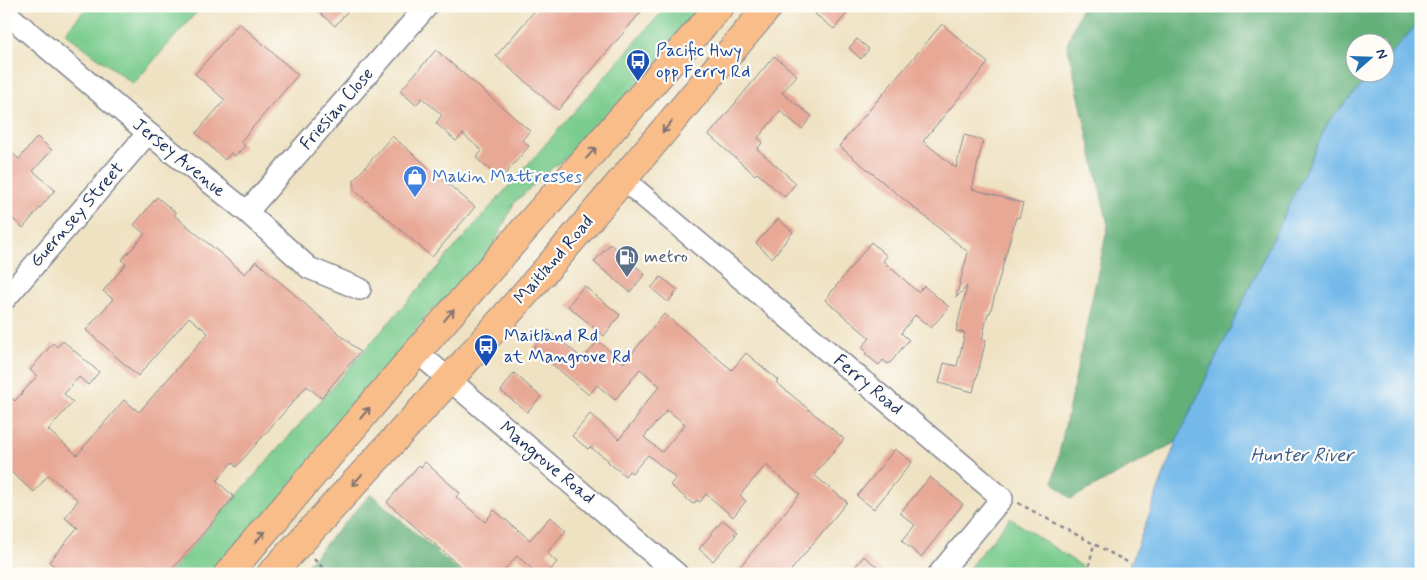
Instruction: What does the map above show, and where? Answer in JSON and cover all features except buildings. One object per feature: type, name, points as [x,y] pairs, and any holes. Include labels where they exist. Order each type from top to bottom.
[{"type":"highway","points":[[228,574],[417,352],[720,6]]},
{"type":"highway","name":"Maitland Road","points":[[271,574],[449,380],[559,255],[769,6]]},
{"type":"street","name":"Friesian Close","points":[[246,212],[427,6]]},
{"type":"street","name":"Jersey Avenue","points":[[6,13],[148,133],[246,212],[310,268],[360,289]]},
{"type":"street","name":"Guernsey Street","points":[[6,298],[148,133]]},
{"type":"street","name":"Ferry Road","points":[[623,179],[1002,498]]},
{"type":"street","name":"Mangrove Road","points":[[417,352],[677,574]]},
{"type":"street","points":[[939,574],[1002,498]]},
{"type":"path","points":[[1002,498],[1018,503],[1131,564]]},
{"type":"path","points":[[1087,574],[1094,544]]},
{"type":"green space","points":[[88,6],[202,6],[133,84],[65,33]]},
{"type":"green space","points":[[667,6],[708,6],[574,152],[552,168],[514,203],[491,250],[456,289],[426,315],[412,335],[406,356],[214,574],[168,574]]},
{"type":"green space","points":[[1082,6],[1421,6],[1421,20],[1394,50],[1394,32],[1344,32],[1344,82],[1365,82],[1329,121],[1176,442],[1071,499],[1053,482],[1108,225],[1067,44]]},
{"type":"green space","points":[[371,494],[462,574],[298,574]]},
{"type":"green space","points":[[1010,518],[1093,574],[964,574]]},
{"type":"water","name":"Hunter River","points":[[1421,20],[1421,574],[1127,574],[1176,442],[1329,121],[1365,82],[1394,82],[1394,50]]},
{"type":"place","name":"Pacific Hwy opp Ferry Rd","points":[[638,82]]},
{"type":"place","name":"Makin Mattresses","points":[[415,198]]},
{"type":"place","name":"metro","points":[[627,278]]},
{"type":"place","name":"Maitland Rd at Mangrove Rd","points":[[486,367]]}]
